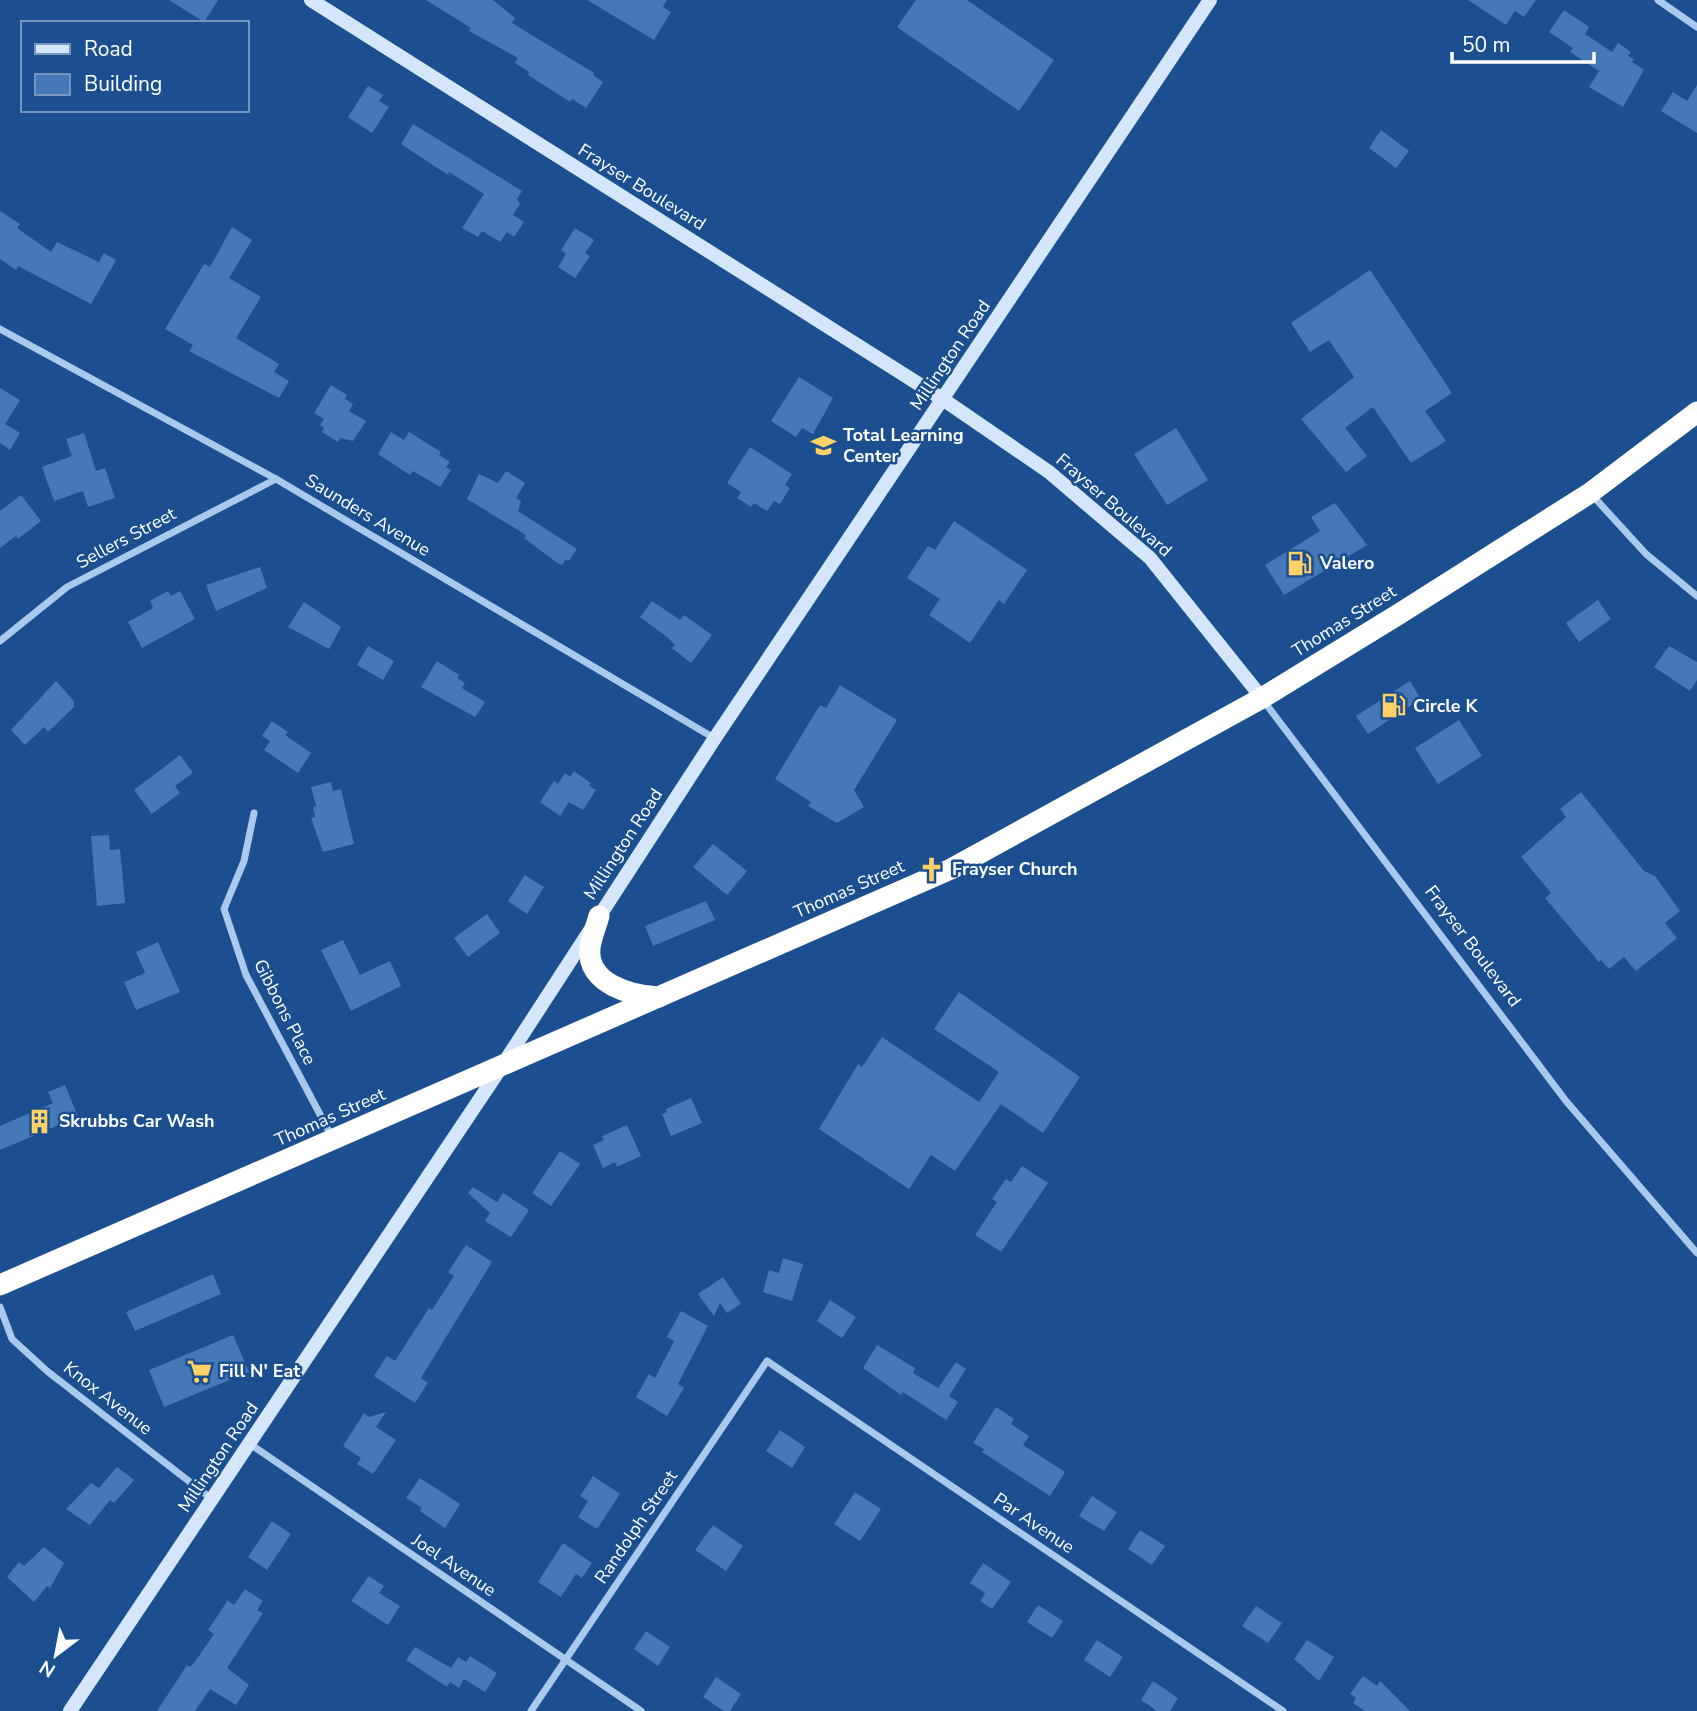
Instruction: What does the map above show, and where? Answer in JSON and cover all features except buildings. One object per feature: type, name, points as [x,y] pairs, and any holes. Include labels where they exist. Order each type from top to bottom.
[{"type":"highway","name":"Thomas Street","points":[[0,1285],[951,869],[1262,698],[1590,494],[1697,412]]},
{"type":"highway","points":[[599,916],[590,950],[591,961],[598,972],[609,985],[626,992],[661,997]]},
{"type":"main road","name":"Frayser Boulevard","points":[[311,0],[944,400],[1049,472],[1150,558],[1262,698]]},
{"type":"main road","name":"Millington Road","points":[[70,1711],[502,1066],[715,738],[1210,0]]},
{"type":"street","points":[[1658,0],[1697,27]]},
{"type":"street","name":"Saunders Avenue","points":[[0,329],[276,479],[715,738]]},
{"type":"street","name":"Sellers Street","points":[[0,642],[67,587],[276,479]]},
{"type":"street","points":[[1590,494],[1646,554],[1697,596]]},
{"type":"street","name":"Frayser Boulevard","points":[[1262,698],[1566,1101],[1697,1253]]},
{"type":"street","name":"Gibbons Place","points":[[254,813],[244,861],[224,909],[246,975],[334,1140]]},
{"type":"street","name":"Knox Avenue","points":[[0,1307],[12,1339],[38,1363],[213,1500]]},
{"type":"street","name":"Randolph Street","points":[[531,1711],[767,1362]]},
{"type":"street","name":"Par Avenue","points":[[767,1362],[1283,1711]]},
{"type":"street","name":"Joel Avenue","points":[[250,1444],[641,1711]]},
{"type":"place","name":"Total Learning Center","points":[[823,445]]},
{"type":"place","name":"Valero","points":[[1300,563]]},
{"type":"place","name":"Circle K","points":[[1393,706]]},
{"type":"place","name":"Frayser Church","points":[[932,869]]},
{"type":"place","name":"Skrubbs Car Wash","points":[[39,1121]]},
{"type":"place","name":"Fill N' Eat","points":[[199,1371]]}]
